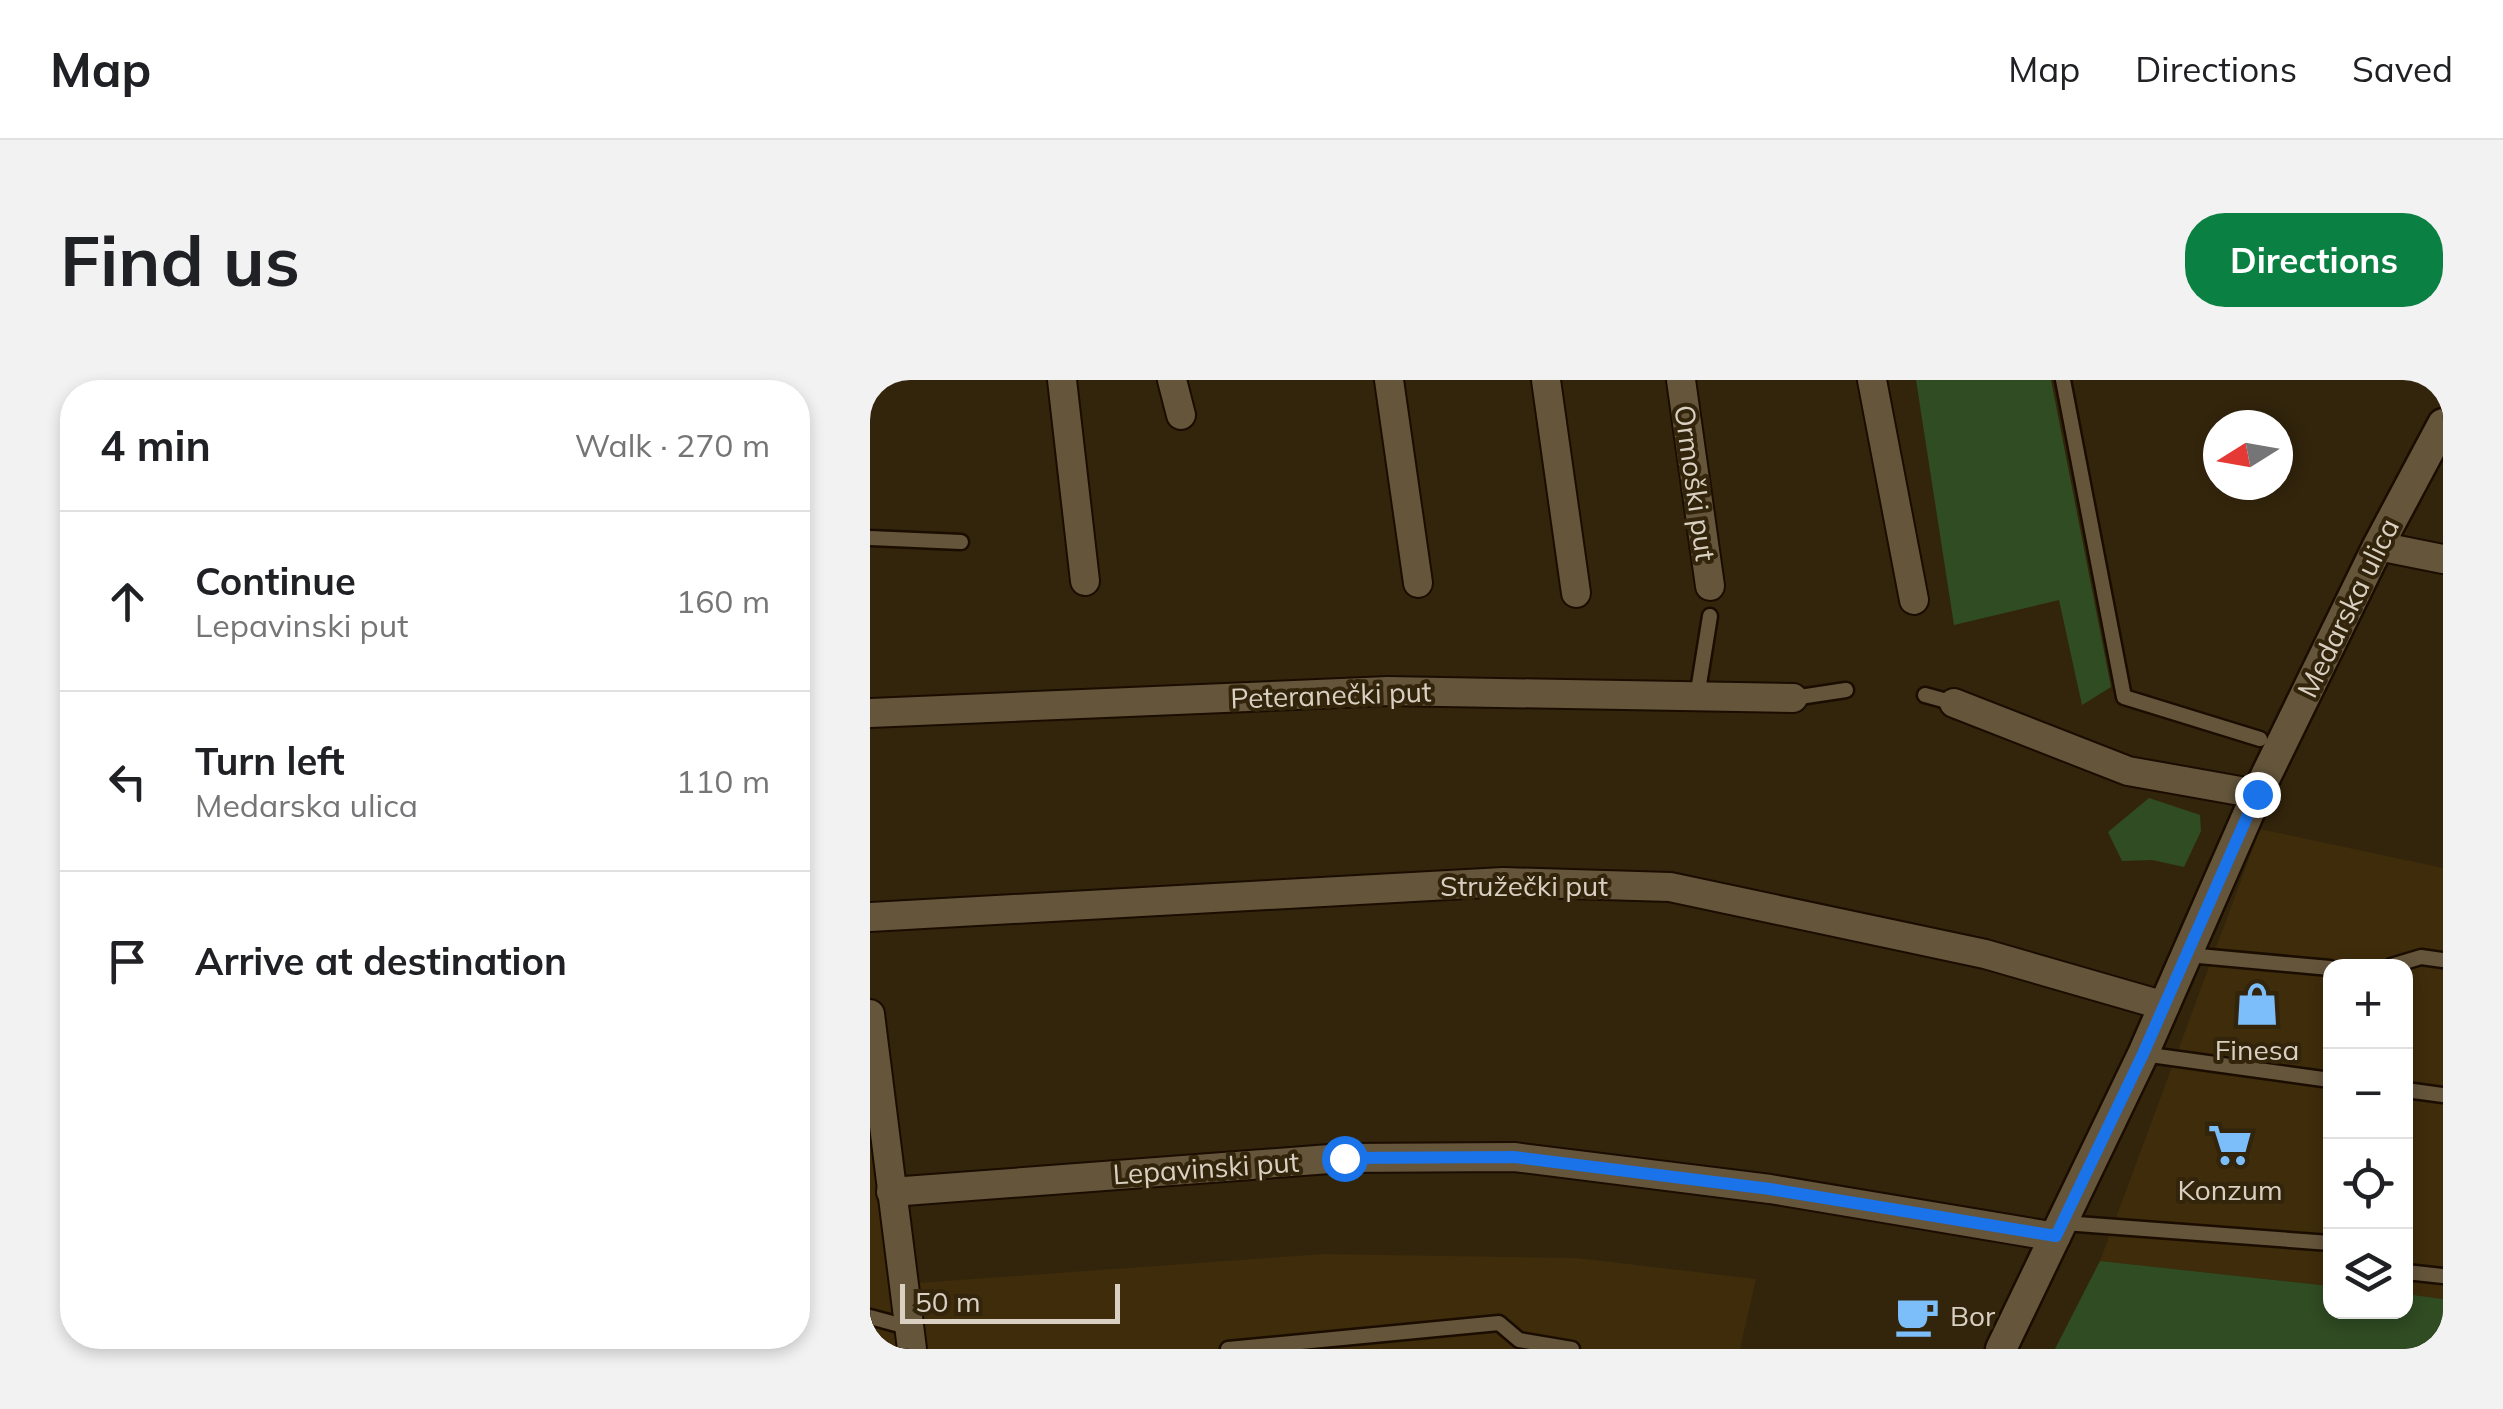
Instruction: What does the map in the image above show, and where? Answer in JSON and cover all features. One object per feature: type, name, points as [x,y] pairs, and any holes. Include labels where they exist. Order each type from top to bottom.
[{"type":"street","points":[[1062,380],[1084,581]]},
{"type":"street","points":[[1172,380],[1181,415]]},
{"type":"street","points":[[1389,380],[1418,583]]},
{"type":"street","points":[[1546,380],[1576,593]]},
{"type":"street","name":"Ormoški put","points":[[1681,380],[1710,586]]},
{"type":"street","points":[[1872,380],[1914,600]]},
{"type":"street","name":"Medarska ulica","points":[[2001,1349],[2143,1054],[2257,794],[2378,546],[2443,424]]},
{"type":"street","points":[[2378,546],[2443,559]]},
{"type":"street","name":"Peteranečki put","points":[[870,713],[1388,691],[1793,698]]},
{"type":"street","points":[[1954,702],[2128,771],[2257,794]]},
{"type":"street","name":"Stružečki put","points":[[870,917],[1503,882],[1670,887],[1985,954],[2164,1006]]},
{"type":"street","points":[[870,1014],[912,1349]]},
{"type":"street","name":"Lepavinski put","points":[[891,1192],[1344,1158],[1514,1157],[2060,1230]]},
{"type":"lane","points":[[2063,380],[2124,697],[2260,739]]},
{"type":"lane","points":[[870,538],[960,542]]},
{"type":"lane","points":[[1697,696],[1710,616]]},
{"type":"lane","points":[[1793,698],[1846,690]]},
{"type":"lane","points":[[1925,695],[1954,702]]},
{"type":"lane","points":[[2187,954],[2323,967]]},
{"type":"lane","points":[[2413,959],[2443,960]]},
{"type":"lane","points":[[2143,1054],[2323,1079]]},
{"type":"lane","points":[[2413,1091],[2443,1095]]},
{"type":"lane","points":[[2060,1230],[2323,1243]]},
{"type":"lane","points":[[2413,1273],[2443,1276]]},
{"type":"lane","points":[[870,1317],[896,1324]]},
{"type":"lane","points":[[1228,1349],[1498,1323],[1519,1340],[1572,1349]]},
{"type":"shaded area","points":[[2260,829],[2443,868],[2443,1299],[2413,1295],[2413,959],[2323,959],[2323,1285],[2100,1261]]},
{"type":"shaded area","points":[[870,1132],[888,1273],[900,1349],[870,1349]]},
{"type":"shaded area","points":[[1324,1254],[1577,1258],[1756,1279],[1740,1349],[927,1349],[917,1283]]},
{"type":"green space","points":[[1916,380],[2051,380],[2111,687],[2082,705],[2059,600],[1954,625]]},
{"type":"green space","points":[[2149,798],[2200,815],[2201,831],[2184,867],[2152,860],[2122,861],[2108,832]]},
{"type":"green space","points":[[2100,1261],[2323,1285],[2323,1319],[2413,1319],[2413,1295],[2443,1299],[2443,1349],[2055,1349]]},
{"type":"place","name":"Finesa","points":[[2257,1004]]},
{"type":"place","name":"Konzum","points":[[2230,1145]]},
{"type":"place","name":"Bor","points":[[1917,1316]]},
{"type":"route","points":[[1344,1158],[1514,1157],[1770,1189],[2056,1236],[2143,1054],[2257,794]]}]
